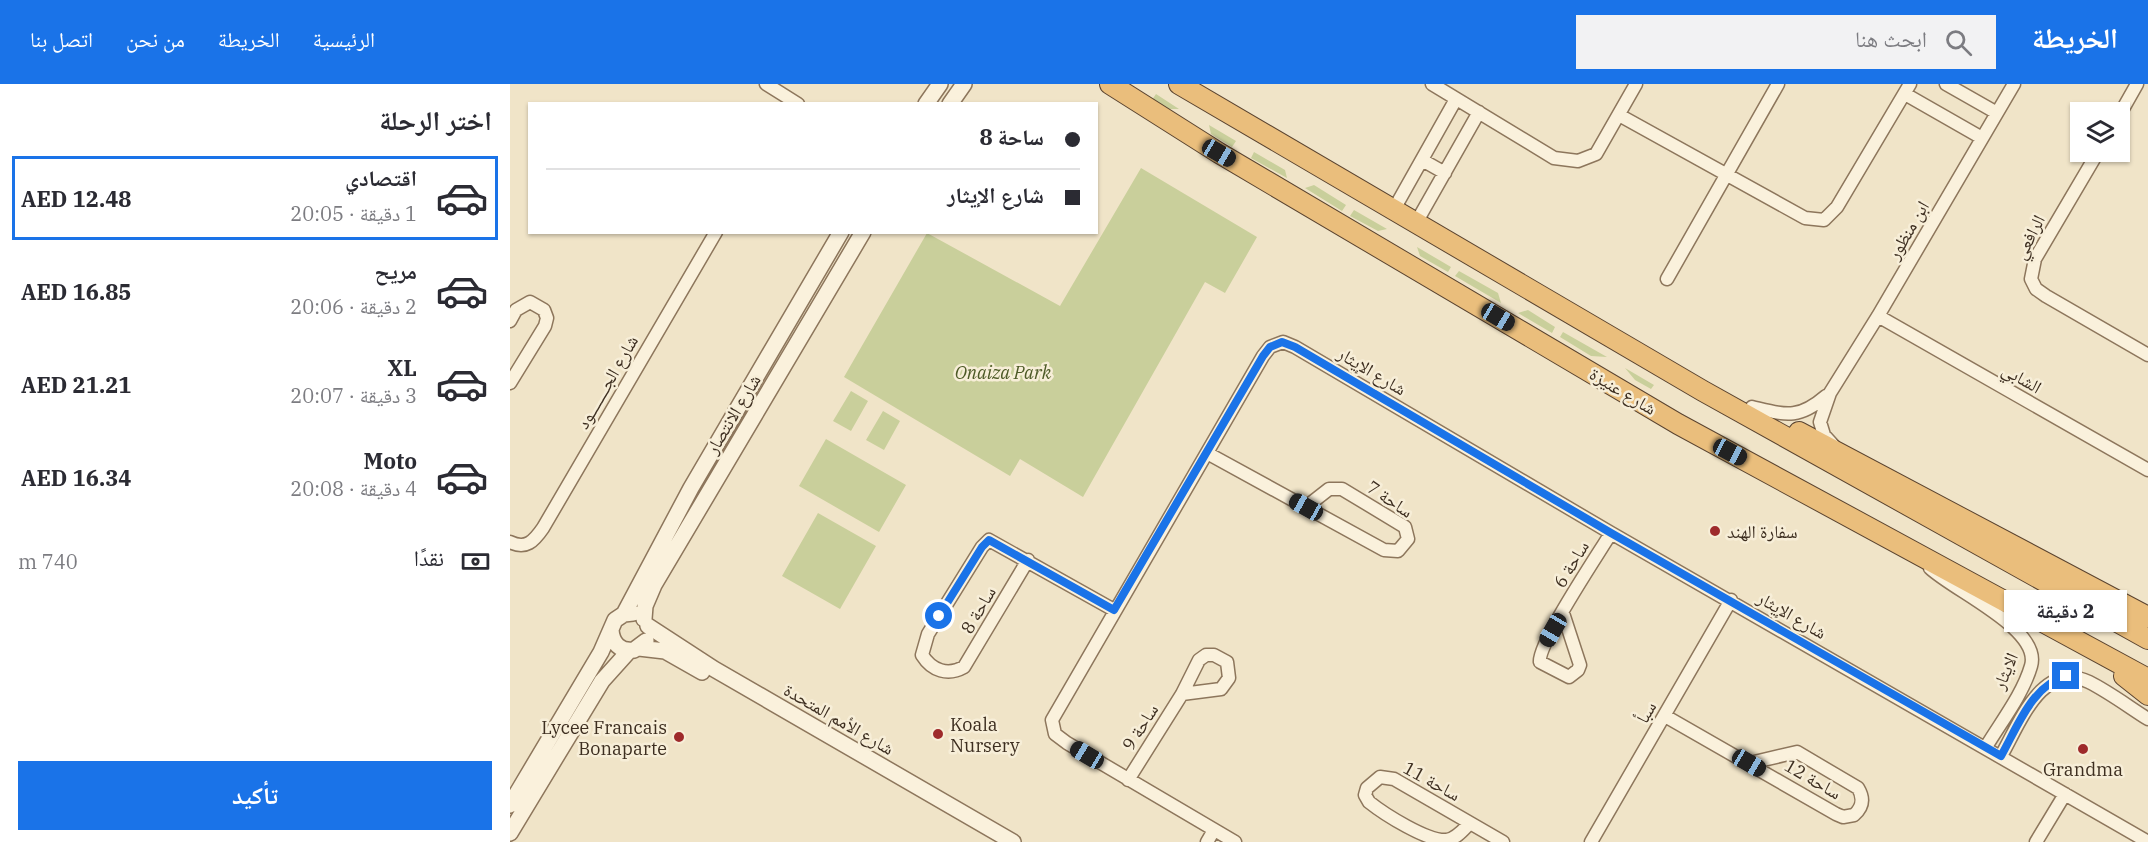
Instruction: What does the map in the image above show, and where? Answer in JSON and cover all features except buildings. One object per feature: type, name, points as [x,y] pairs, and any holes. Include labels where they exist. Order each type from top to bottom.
[{"type":"highway","name":"شارع عنيزة","points":[[1110,84],[1219,153],[1678,424],[2148,679]]},
{"type":"highway","points":[[1179,84],[1703,391],[2148,639]]},
{"type":"highway","points":[[1703,391],[1752,408],[2148,617]]},
{"type":"highway","points":[[2095,651],[2148,695]]},
{"type":"street","points":[[766,84],[793,102]]},
{"type":"street","points":[[927,102],[940,84]]},
{"type":"street","points":[[951,102],[964,84]]},
{"type":"street","points":[[1432,84],[1554,158],[1569,162],[1596,154],[1636,84]]},
{"type":"street","points":[[1667,279],[1778,84]]},
{"type":"street","points":[[1946,84],[1997,113]]},
{"type":"street","name":"ابن منظور","points":[[1844,455],[1824,435],[1820,422],[1830,393],[1878,316],[2014,84]]},
{"type":"street","points":[[2127,102],[2137,84]]},
{"type":"street","points":[[1618,115],[1805,218],[1824,220],[1838,207],[1907,89],[1982,138]]},
{"type":"street","points":[[1394,210],[1456,99]]},
{"type":"street","points":[[1416,223],[1479,112]]},
{"type":"street","points":[[1422,160],[1445,173]]},
{"type":"street","name":"الرافعي","points":[[2092,162],[2035,259],[2031,279],[2036,289],[2046,296],[2148,356]]},
{"type":"street","name":"شارع الجــــــــود","points":[[510,542],[525,546],[532,542],[543,528],[715,234]]},
{"type":"street","name":"شارع الانتصار","points":[[624,614],[759,371],[840,234]]},
{"type":"street","name":"شارع الانتصار","points":[[646,622],[645,606],[654,585],[862,234]]},
{"type":"street","points":[[510,321],[516,310],[530,302],[544,310],[546,318],[545,326],[510,383]]},
{"type":"street","name":"الشابي","points":[[1878,316],[2148,470]]},
{"type":"street","name":"شارع الإيثار","points":[[1234,842],[1061,739],[1053,726],[1060,704],[1263,356],[1270,347],[1282,342],[1295,347],[1611,533],[2148,842]]},
{"type":"street","points":[[759,371],[771,389]]},
{"type":"street","name":"ابن منظور","points":[[1752,408],[1790,416],[1812,409],[1830,393]]},
{"type":"street","name":"ساحة 7","points":[[1207,453],[1306,507],[1390,552],[1398,551],[1408,538],[1408,533],[1398,522],[1342,489],[1329,489],[1306,507]]},
{"type":"street","name":"ساحة 6","points":[[1563,613],[1580,665],[1578,670],[1569,677],[1545,666],[1539,657],[1563,613],[1611,533]]},
{"type":"street","name":"ساحة 8","points":[[1028,560],[964,667],[946,672],[936,669],[927,662],[922,655],[928,634],[985,543],[993,540],[1028,560],[1114,610]]},
{"type":"street","name":"الايثار","points":[[1915,551],[1931,569],[1954,588],[2017,628],[2030,645],[2033,655],[2029,672],[1986,747]]},
{"type":"street","name":"سبأ","points":[[1591,842],[1731,600]]},
{"type":"street","points":[[510,806],[601,652],[615,620],[624,614],[634,614],[646,622],[648,636],[602,681],[510,833]]},
{"type":"street","name":"شارع الأمم المتحدة","points":[[646,622],[714,669],[1013,842]]},
{"type":"street","points":[[611,630],[618,646],[634,649]]},
{"type":"street","name":"شارع الأمم المتحدة","points":[[634,649],[660,649],[670,654],[995,842]]},
{"type":"street","points":[[2001,756],[2041,690],[2060,678],[2078,677],[2090,682],[2148,719]]},
{"type":"street","name":"ساحة 9","points":[[1128,780],[1182,694]]},
{"type":"street","name":"ساحة 12","points":[[1665,716],[1836,814],[1844,817],[1854,814],[1861,806],[1862,800],[1858,789],[1797,752],[1749,763]]},
{"type":"street","name":"ساحة 11","points":[[1470,824],[1457,836],[1448,840],[1426,837],[1369,802],[1365,795],[1366,788],[1380,777],[1394,779],[1503,842]]},
{"type":"street","points":[[2036,842],[2065,794]]},
{"type":"street","points":[[1207,842],[1214,830]]},
{"type":"green space","points":[[1156,94],[1179,109],[1166,109],[1152,100]]},
{"type":"green space","points":[[1209,125],[1236,141],[1232,147],[1211,134]]},
{"type":"green space","points":[[1254,152],[1285,170],[1287,178],[1251,158]]},
{"type":"green space","name":"Onaiza Park","points":[[1141,168],[1257,237],[1225,293],[1205,282],[1083,497],[1020,459],[1010,476],[844,377],[926,234],[1060,306]]},
{"type":"green space","points":[[1314,185],[1346,205],[1342,211],[1305,188]]},
{"type":"green space","points":[[1354,210],[1387,229],[1378,231],[1350,216]]},
{"type":"green space","points":[[1417,247],[1451,267],[1448,272],[1420,256]]},
{"type":"green space","points":[[1459,271],[1498,293],[1501,303],[1455,276]]},
{"type":"green space","points":[[1528,310],[1555,327],[1552,333],[1518,313]]},
{"type":"green space","points":[[1563,332],[1607,357],[1591,356],[1560,337]]},
{"type":"green space","points":[[1625,368],[1654,385],[1651,389],[1635,380]]},
{"type":"green space","points":[[851,391],[868,401],[851,431],[833,421]]},
{"type":"green space","points":[[883,411],[900,421],[884,450],[866,440]]},
{"type":"green space","points":[[826,439],[906,485],[879,532],[799,486]]},
{"type":"green space","points":[[818,513],[876,546],[840,609],[782,576]]},
{"type":"place","name":"سفارة الهند","points":[[1715,531]]},
{"type":"place","name":"Koala Nursery","points":[[938,734]]},
{"type":"place","name":"Lycee Francais Bonaparte","points":[[679,737]]},
{"type":"place","name":"Grandma","points":[[2083,749]]},
{"type":"route","points":[[939,616],[982,547],[989,540],[993,540],[1114,610],[1263,356],[1270,347],[1282,342],[1295,347],[1611,533],[2001,756],[2031,703],[2041,690],[2051,681],[2066,676]]}]
